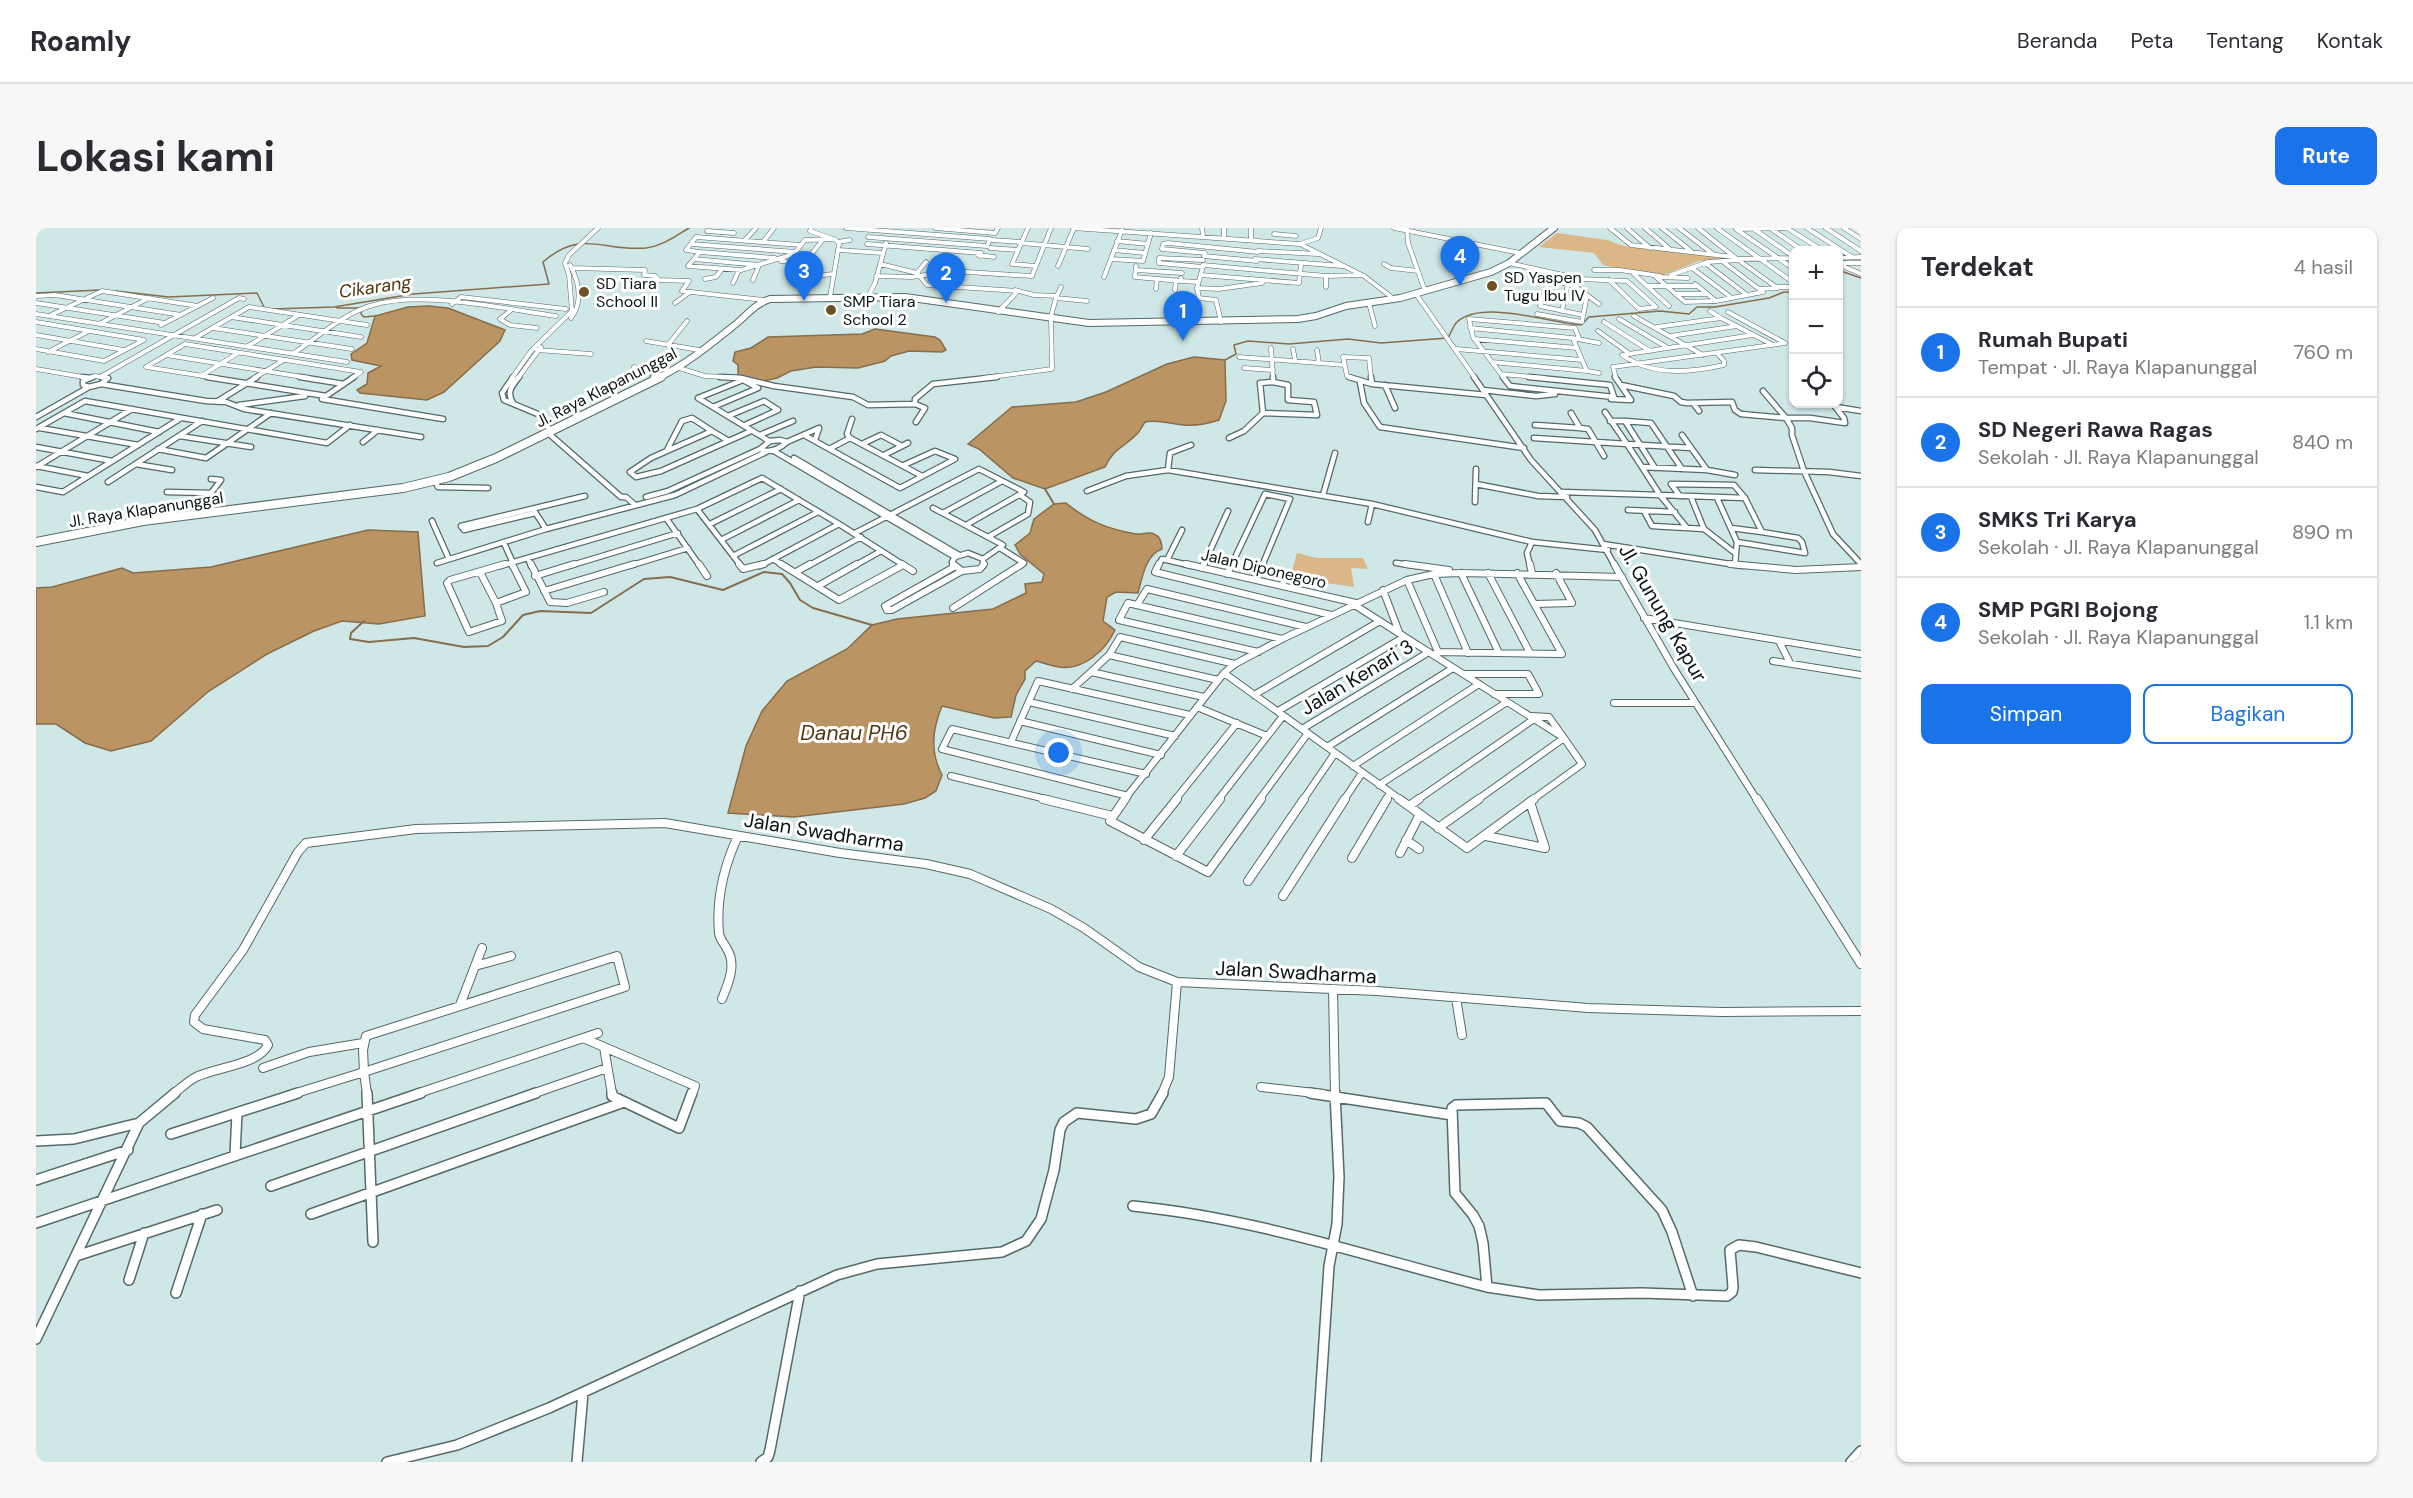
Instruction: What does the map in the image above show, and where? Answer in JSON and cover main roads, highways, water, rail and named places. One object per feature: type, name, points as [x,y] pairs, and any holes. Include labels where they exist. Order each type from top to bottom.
[{"type":"water","points":[[408,307],[448,308],[505,330],[500,341],[444,392],[427,400],[360,393],[357,390],[367,384],[368,373],[381,366],[352,360],[351,354],[367,343],[375,316]]},
{"type":"water","points":[[875,329],[935,337],[940,340],[946,350],[942,352],[909,351],[891,356],[885,361],[858,368],[816,367],[791,371],[777,378],[758,382],[738,376],[738,365],[733,361],[735,352],[751,348],[768,337],[862,334]]},
{"type":"water","points":[[1194,357],[1225,360],[1226,401],[1219,420],[1193,425],[1160,421],[1145,422],[1137,434],[1111,457],[1105,467],[1045,489],[1013,478],[979,449],[968,444],[1012,407],[1076,402],[1106,392],[1167,364]]},
{"type":"water","name":"Danau PH6","points":[[1066,503],[1098,523],[1136,534],[1152,533],[1161,543],[1162,549],[1148,561],[1138,593],[1116,592],[1107,597],[1103,621],[1115,630],[1100,652],[1077,666],[1056,667],[1036,661],[1025,671],[1025,679],[1016,695],[1011,717],[994,718],[942,706],[934,732],[934,749],[942,775],[936,791],[925,798],[904,804],[794,817],[728,813],[746,746],[762,711],[787,681],[847,649],[872,625],[897,619],[993,609],[1026,593],[1025,584],[1042,582],[1044,574],[1020,554],[1015,545],[1030,533],[1034,519],[1054,504]]},
{"type":"water","points":[[368,530],[418,532],[425,616],[379,624],[342,621],[314,631],[267,654],[209,691],[151,741],[111,751],[85,743],[56,724],[36,724],[36,588],[52,587],[122,568],[133,573],[211,567]]},
{"type":"waterway","name":"Cikarang","points":[[272,309],[334,307],[413,294],[549,284],[543,262],[570,246],[593,244],[646,248],[663,243],[689,228]]},
{"type":"waterway","points":[[1843,272],[1861,278]]},
{"type":"waterway","name":"Cikarang","points":[[36,293],[100,290]]},
{"type":"waterway","name":"Cikarang","points":[[116,291],[169,297],[257,293],[265,309]]},
{"type":"waterway","points":[[1225,360],[1236,354],[1234,345],[1248,341],[1289,344],[1348,339],[1381,343],[1448,338],[1457,322],[1468,315],[1483,312],[1517,314],[1581,325],[1589,317],[1660,311],[1689,314],[1697,307],[1715,307],[1769,298],[1789,292]]},
{"type":"waterway","points":[[337,308],[362,308],[361,314],[364,317],[375,316]]},
{"type":"waterway","points":[[1045,489],[1054,504]]},
{"type":"waterway","points":[[364,621],[351,633],[350,639],[369,642],[414,638],[464,647],[488,646],[503,637],[523,615],[540,611],[591,613],[644,579],[670,577],[723,590],[764,572],[782,574],[800,600],[813,608],[872,625]]},
{"type":"place","name":"SMP PGRI Bojong","points":[[1460,286]]},
{"type":"place","name":"SD Yaspen Tugu Ibu IV","points":[[1492,286]]},
{"type":"place","name":"SD Tiara School II","points":[[584,292]]},
{"type":"place","name":"SMKS Tri Karya","points":[[804,301]]},
{"type":"place","name":"SD Negeri Rawa Ragas","points":[[946,303]]},
{"type":"place","name":"SMP Tiara School 2","points":[[831,310]]},
{"type":"place","name":"Rumah Bupati","points":[[1183,341]]}]
